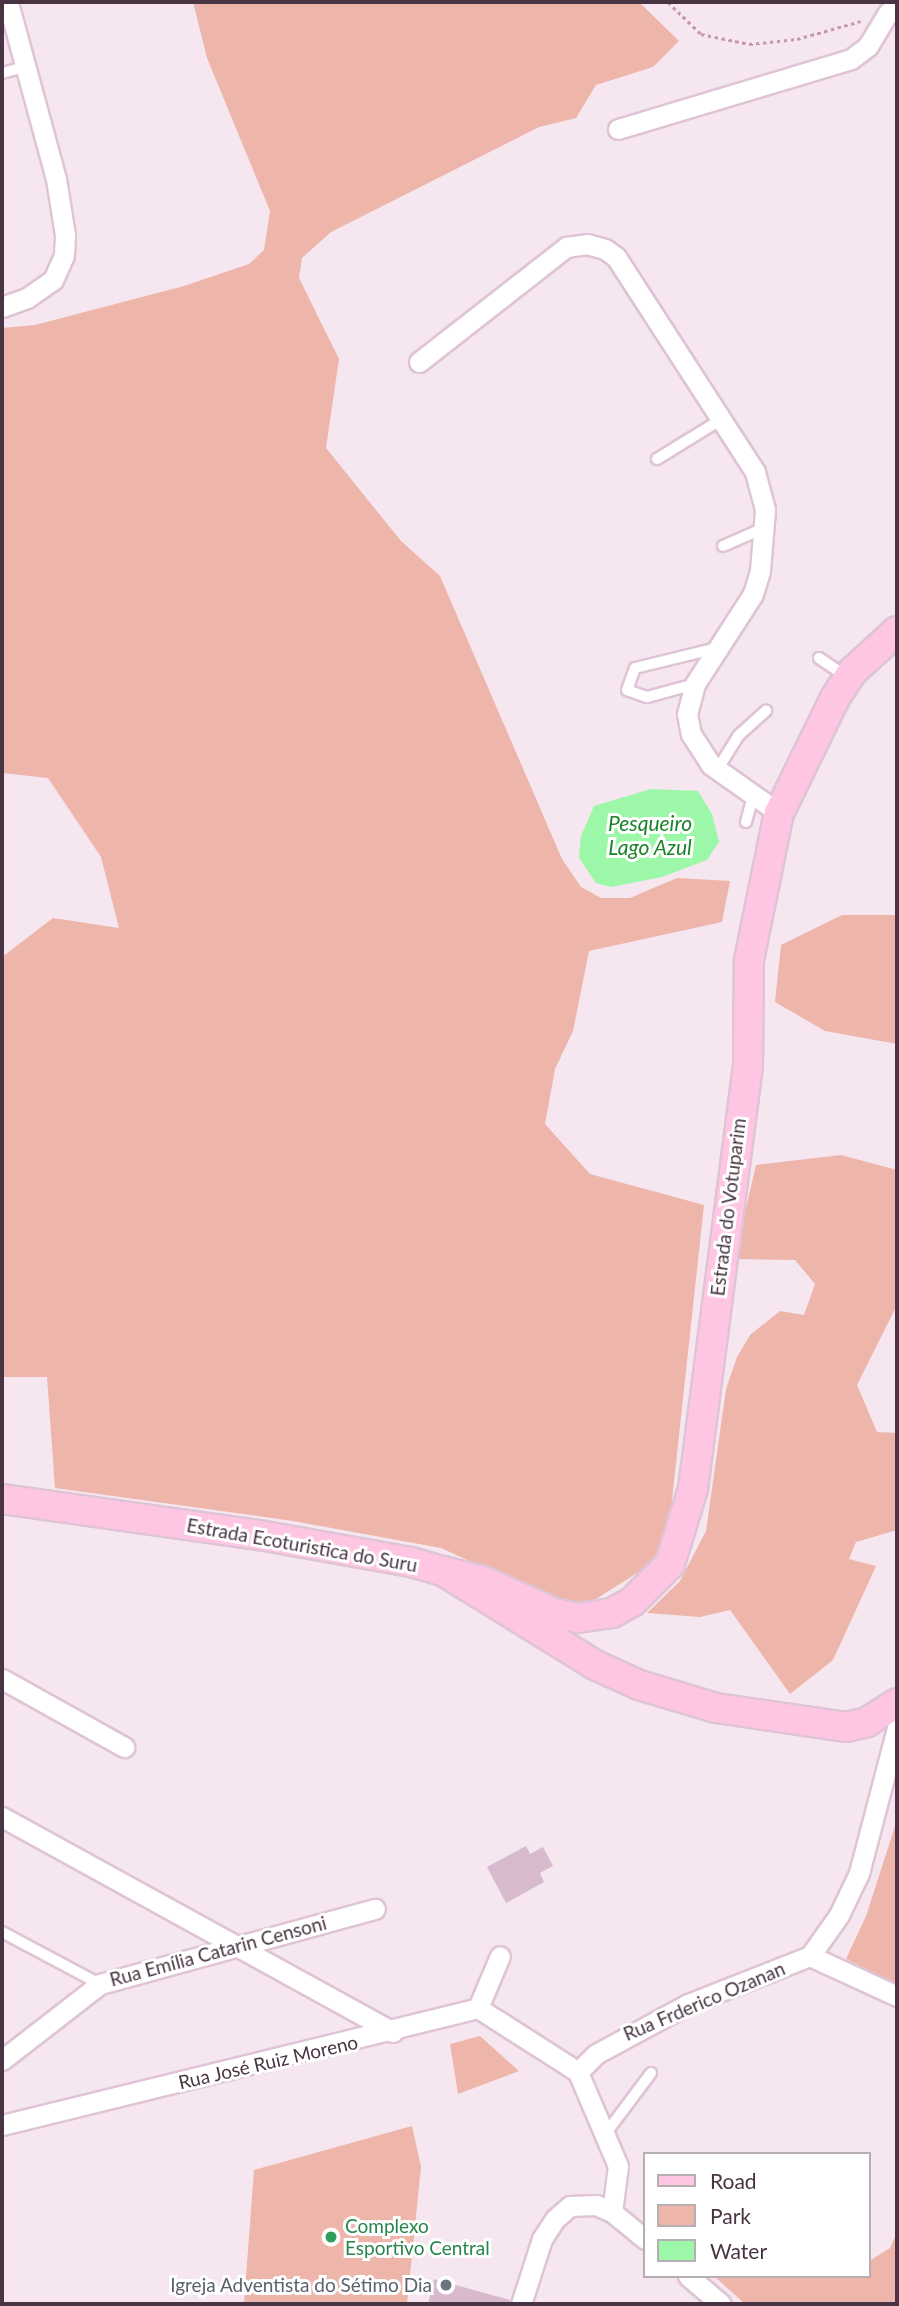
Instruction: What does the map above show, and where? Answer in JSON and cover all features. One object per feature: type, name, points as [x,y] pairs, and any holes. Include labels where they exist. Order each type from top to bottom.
[{"type":"street","points":[[2,307],[46,288],[64,255],[63,214],[8,2]]},
{"type":"street","points":[[618,129],[851,59],[868,46],[892,12]]},
{"type":"street","points":[[419,362],[548,257],[566,247],[587,244],[605,249],[616,257],[723,418],[755,472],[765,528],[753,594],[695,684],[687,714],[691,734],[717,770],[779,813]]},
{"type":"street","name":"Estrada do Votuparim","points":[[443,1572],[483,1581],[554,1614],[577,1618],[612,1613],[632,1602],[670,1564],[693,1489],[748,1066],[749,960],[779,813],[822,721],[849,678],[897,631]]},
{"type":"street","name":"Estrada Ecoturistica do Suru","points":[[2,1499],[259,1535],[411,1562],[443,1572],[595,1665],[686,1701],[750,1715],[846,1727],[867,1723],[897,1703]]},
{"type":"street","points":[[2,1679],[124,1746]]},
{"type":"street","points":[[897,1728],[859,1873],[823,1941],[810,1956],[897,1996]]},
{"type":"street","points":[[2,1817],[393,2032]]},
{"type":"street","name":"Rua Emília Catarin Censoni","points":[[2,2060],[100,1984],[233,1944],[375,1909]]},
{"type":"street","points":[[500,1956],[478,2008],[578,2072],[618,2166],[612,2212]]},
{"type":"street","name":"Rua Frderico Ozanan","points":[[578,2072],[617,2039],[688,2004],[810,1956]]},
{"type":"street","name":"Rua José Ruiz Moreno","points":[[2,2125],[393,2032],[478,2008]]},
{"type":"street","points":[[521,2304],[532,2262],[555,2219],[570,2206],[582,2204],[612,2212],[643,2237]]},
{"type":"street","points":[[690,2278],[721,2304]]},
{"type":"lane","points":[[2,73],[25,67]]},
{"type":"lane","points":[[657,459],[723,418]]},
{"type":"lane","points":[[723,546],[765,528]]},
{"type":"lane","points":[[695,684],[647,697],[627,690],[635,668],[718,648]]},
{"type":"lane","points":[[819,657],[849,678]]},
{"type":"lane","points":[[717,770],[738,736],[766,711]]},
{"type":"lane","points":[[746,822],[754,796]]},
{"type":"lane","points":[[2,1932],[100,1984]]},
{"type":"lane","points":[[606,2133],[651,2073]]},
{"type":"path","points":[[668,2],[701,34],[749,44],[797,39],[892,12]]},
{"type":"green space","points":[[193,2],[639,2],[679,41],[653,67],[596,85],[576,118],[539,127],[331,232],[302,258],[299,278],[339,359],[326,448],[401,541],[440,576],[562,859],[581,887],[601,898],[630,898],[677,878],[730,881],[722,922],[589,951],[573,1031],[555,1069],[545,1124],[590,1174],[704,1205],[671,1509],[653,1563],[588,1604],[546,1596],[441,1548],[293,1521],[55,1488],[47,1377],[2,1377],[2,957],[53,918],[119,928],[101,857],[48,778],[2,773],[2,328],[35,325],[184,286],[249,264],[264,250],[270,211],[207,58]]},
{"type":"green space","points":[[842,915],[897,915],[897,1044],[825,1031],[775,1002],[781,945]]},
{"type":"green space","points":[[841,1155],[897,1170],[897,1305],[857,1385],[877,1432],[897,1433],[897,1530],[856,1542],[849,1559],[876,1566],[833,1660],[790,1694],[730,1610],[700,1617],[647,1613],[680,1581],[706,1531],[726,1389],[737,1357],[750,1335],[780,1311],[804,1315],[815,1284],[795,1260],[734,1259],[756,1165]]},
{"type":"green space","points":[[897,1820],[897,1984],[846,1959],[866,1916]]},
{"type":"green space","points":[[480,2036],[519,2071],[458,2094],[450,2044]]},
{"type":"green space","name":"Complexo Esportivo Central","points":[[412,2126],[421,2167],[407,2304],[244,2304],[254,2170]]},
{"type":"green space","points":[[897,2232],[897,2304],[745,2304],[716,2278],[871,2278],[871,2260],[890,2248]]},
{"type":"water","name":"Pesqueiro Lago Azul","points":[[651,789],[698,791],[712,814],[719,842],[707,860],[662,877],[611,887],[596,883],[579,858],[581,836],[594,806]]},
{"type":"building","points":[[526,1846],[530,1854],[543,1847],[553,1866],[540,1873],[544,1882],[506,1903],[487,1867]]},
{"type":"building","name":"Igreja Adventista do Sétimo Dia","points":[[434,2279],[510,2300],[509,2304],[428,2304]]},
{"type":"place","name":"Complexo Esportivo Central","points":[[331,2237]]},
{"type":"place","name":"Igreja Adventista do Sétimo Dia","points":[[446,2285]]}]
